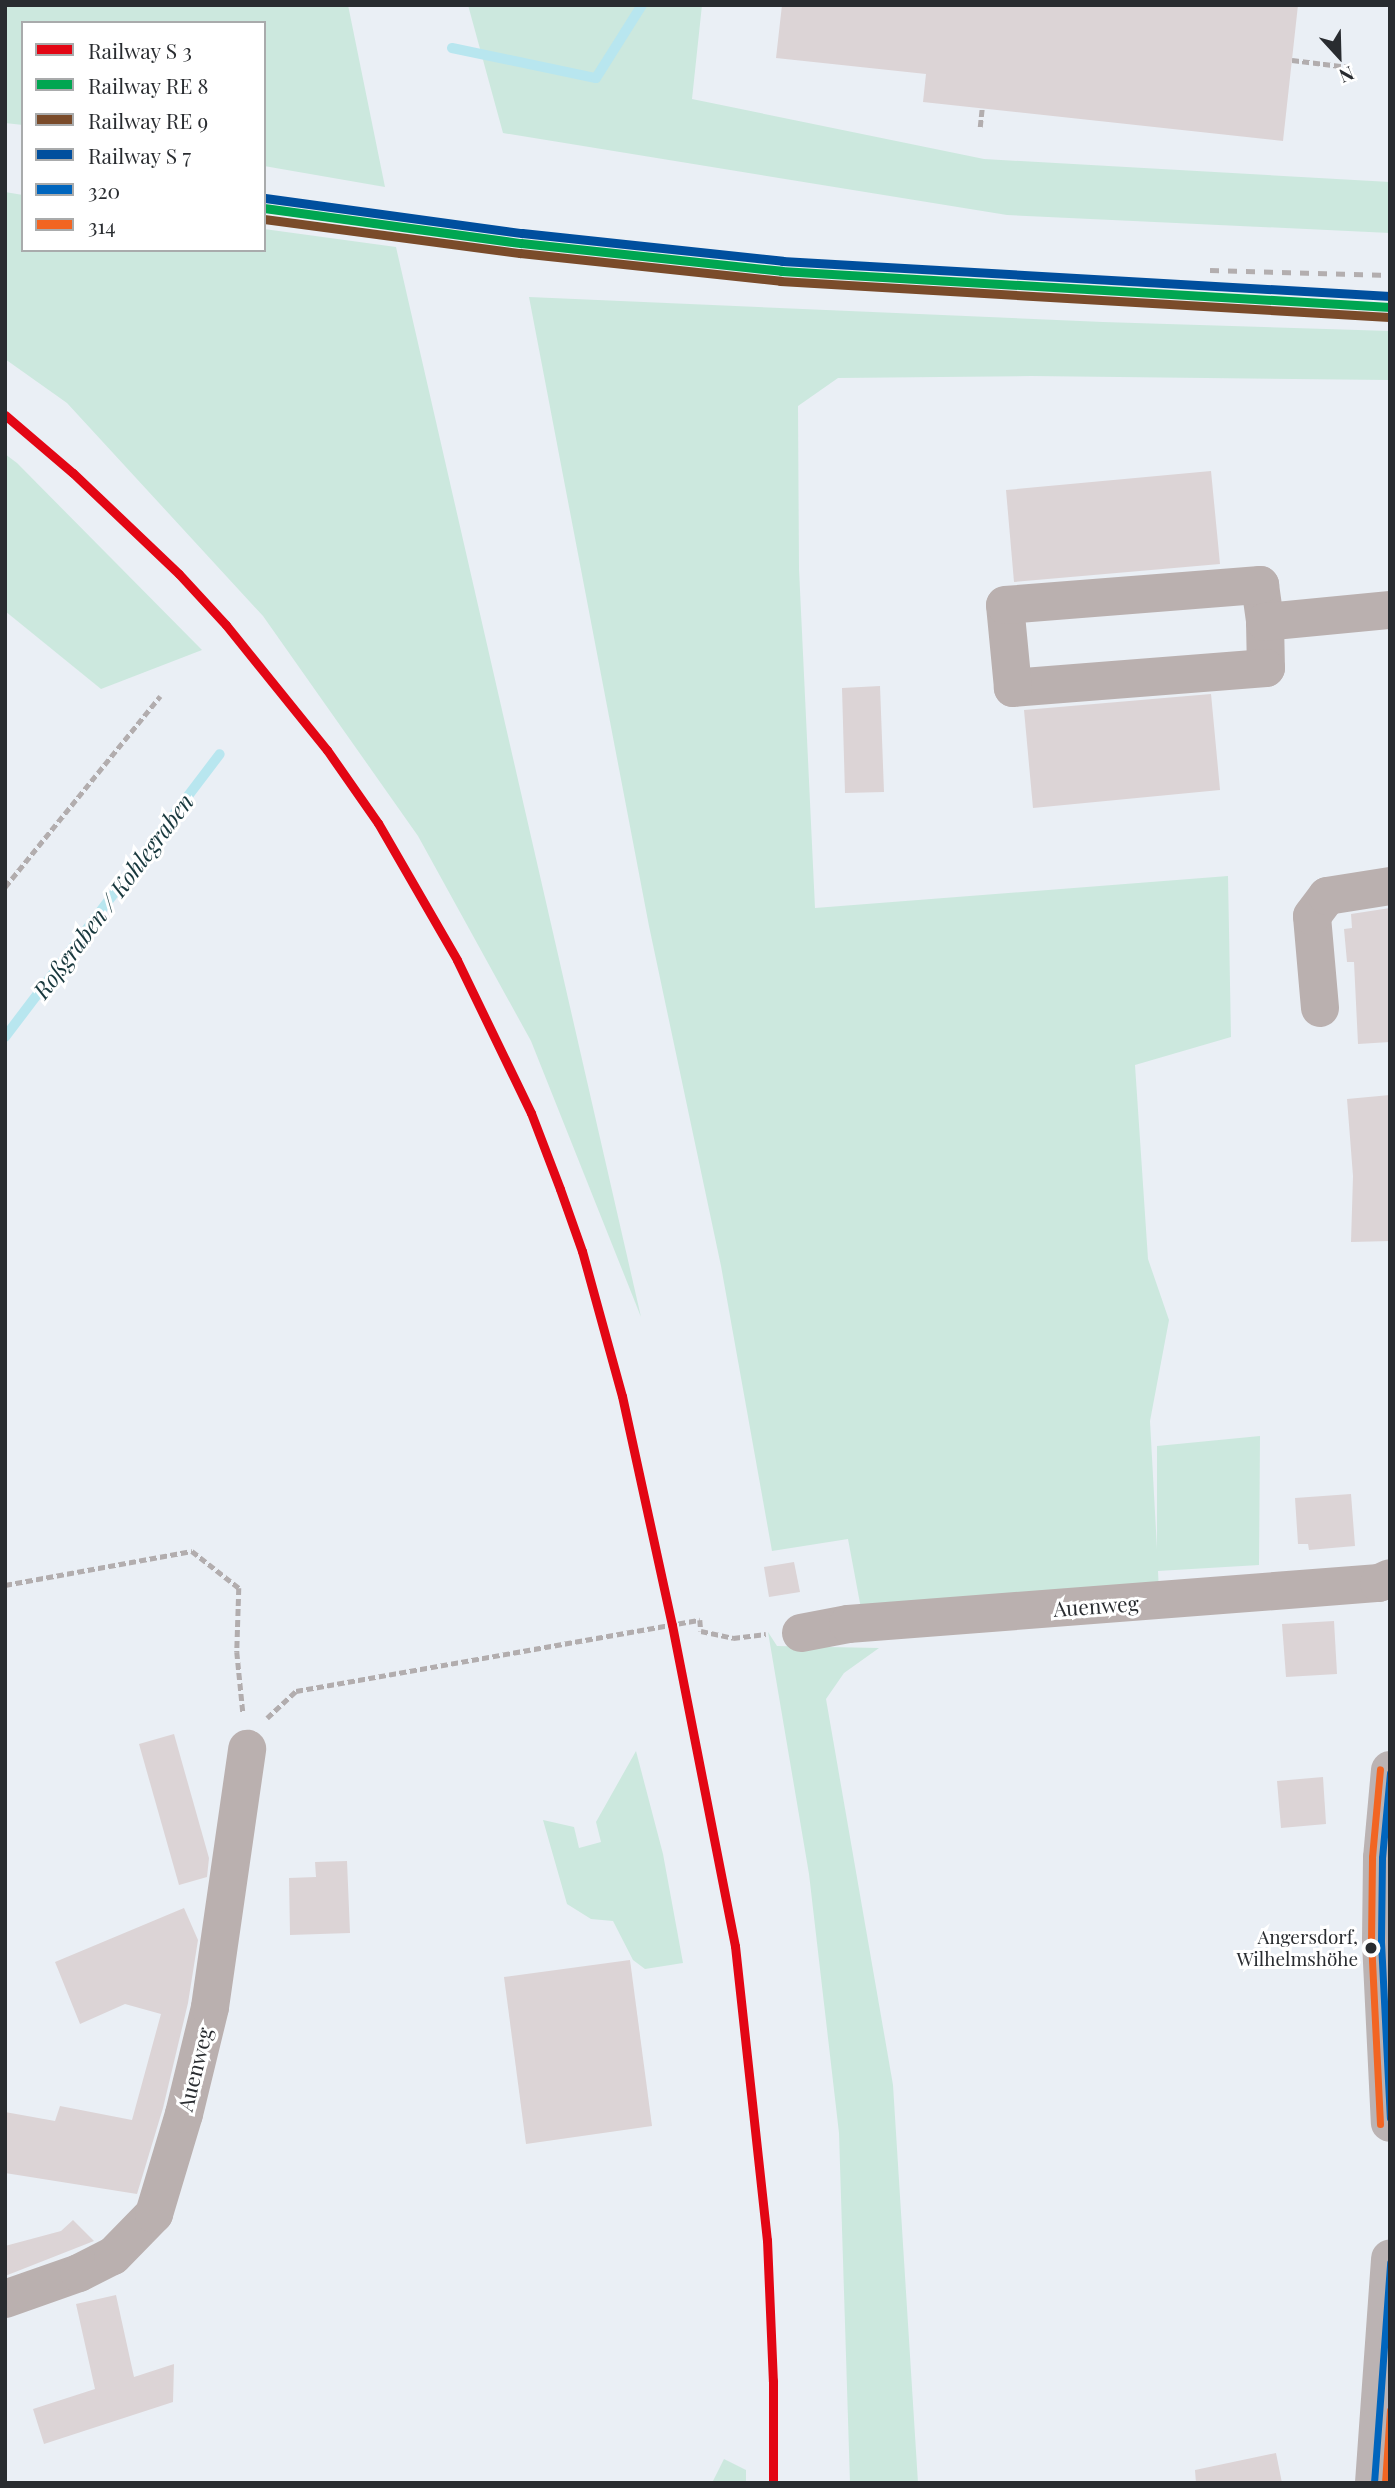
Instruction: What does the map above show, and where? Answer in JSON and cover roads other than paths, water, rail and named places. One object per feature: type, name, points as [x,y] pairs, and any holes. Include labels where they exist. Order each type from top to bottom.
[{"type":"main road","points":[[1390,1770],[1381,1942],[1390,2123]]},
{"type":"main road","points":[[1374,2483],[1390,2259]]},
{"type":"street","points":[[1260,585],[1265,622],[1266,668],[1013,688],[1005,605],[1260,585]]},
{"type":"street","points":[[1265,622],[1390,610]]},
{"type":"street","points":[[1320,1008],[1312,916],[1327,896],[1390,886]]},
{"type":"street","name":"Auenweg","points":[[802,1633],[848,1624],[1379,1583],[1390,1578]]},
{"type":"street","name":"Auenweg","points":[[5,2299],[79,2273],[113,2256],[154,2214],[184,2114],[209,2007],[247,1749]]},
{"type":"waterway","points":[[452,48],[596,78],[642,5]]},
{"type":"waterway","name":"Roßgraben / Kohlegraben","points":[[5,1037],[220,754]]},
{"type":"railway","points":[[1210,270],[1390,275]]},
{"type":"place","name":"Angersdorf, Wilhelmshöhe","points":[[1371,1948]]}]
